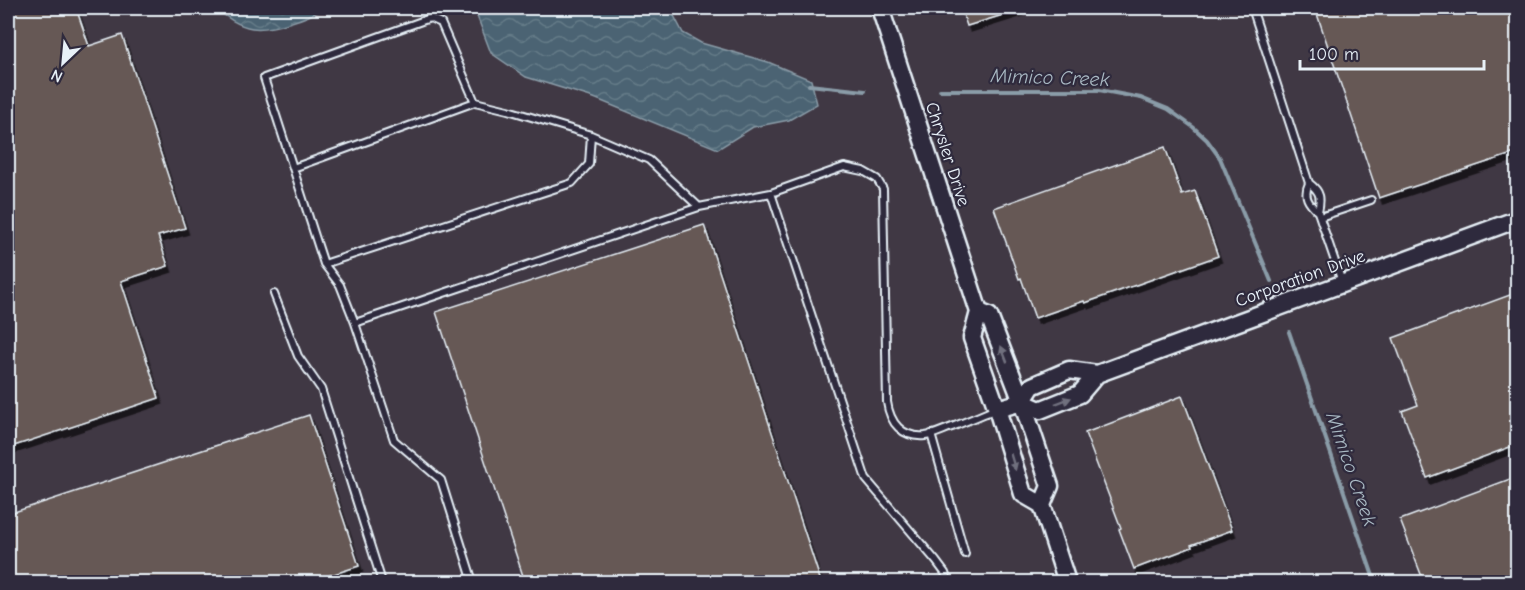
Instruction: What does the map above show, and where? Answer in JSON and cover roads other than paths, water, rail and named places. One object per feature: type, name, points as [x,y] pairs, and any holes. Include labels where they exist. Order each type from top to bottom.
[{"type":"street","name":"Chrysler Drive","points":[[880,8],[979,312],[972,338],[1023,494],[1042,505]]},
{"type":"street","name":"Corporation Drive","points":[[1022,402],[1032,386],[1069,370],[1096,374],[1518,219]]},
{"type":"street","name":"Chrysler Drive","points":[[979,312],[989,316],[1022,402],[1050,486],[1042,505],[1067,582]]},
{"type":"street","name":"Corporation Drive","points":[[997,409],[1022,402],[1040,410],[1080,394],[1096,374]]},
{"type":"lane","points":[[1252,8],[1309,183],[1306,193],[1310,204],[1319,215],[1342,283]]},
{"type":"lane","points":[[473,582],[441,480],[394,440],[340,285],[324,264],[264,78],[430,18],[441,23],[475,102]]},
{"type":"lane","points":[[293,168],[475,102],[591,135],[649,160],[699,207]]},
{"type":"lane","points":[[324,264],[572,183],[589,164],[591,135]]},
{"type":"lane","points":[[355,323],[699,207],[771,193],[844,167],[863,171],[877,179],[883,189],[888,411],[894,424],[908,434],[925,436],[997,409]]},
{"type":"lane","points":[[1309,183],[1317,189],[1319,195],[1319,215]]},
{"type":"lane","points":[[771,193],[866,479],[936,561],[945,573],[948,582]]},
{"type":"lane","points":[[1319,215],[1371,200]]},
{"type":"lane","points":[[274,294],[298,356],[321,389],[382,582]]},
{"type":"lane","points":[[931,434],[964,554]]},
{"type":"water","points":[[216,8],[324,8],[289,23],[269,28],[252,28],[228,18]]},
{"type":"water","points":[[474,8],[668,8],[683,33],[701,43],[768,62],[811,80],[817,104],[789,120],[753,127],[718,149],[594,98],[526,77],[491,53]]},
{"type":"waterway","name":"Mimico Creek","points":[[809,85],[865,91]]},
{"type":"waterway","name":"Mimico Creek","points":[[940,90],[1099,90],[1141,98],[1168,109],[1207,140],[1220,158],[1271,281]]},
{"type":"waterway","name":"Mimico Creek","points":[[1289,332],[1375,582]]}]
